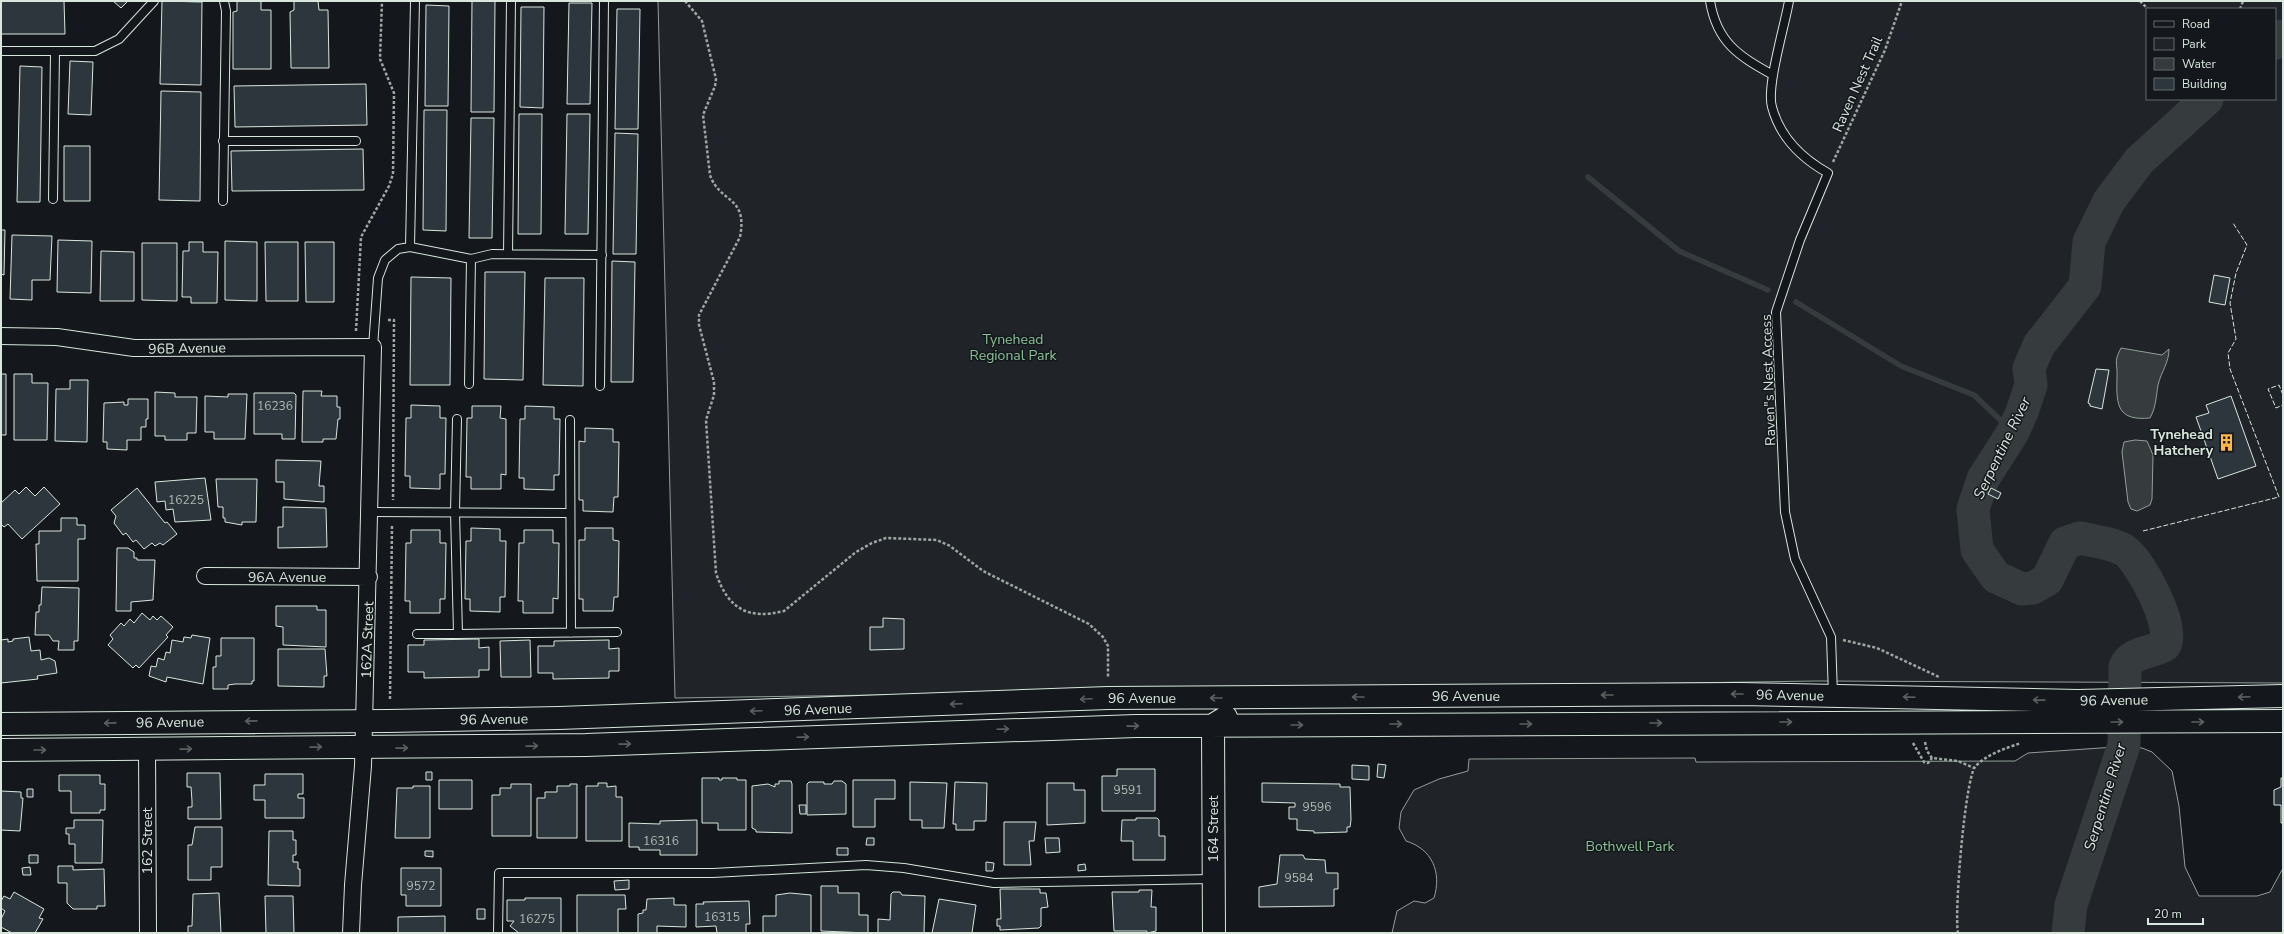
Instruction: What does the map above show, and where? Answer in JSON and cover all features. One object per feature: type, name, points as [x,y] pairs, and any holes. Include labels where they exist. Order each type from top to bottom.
[{"type":"main road","name":"96 Avenue","points":[[1,724],[567,717],[1108,698],[1739,694],[2078,701],[2283,696]]},
{"type":"main road","points":[[1213,726],[1255,698]]},
{"type":"main road","name":"96 Avenue","points":[[1,750],[363,748],[695,743],[1058,727],[2283,721]]},
{"type":"main road","name":"164 Street","points":[[1213,726],[1214,933]]},
{"type":"street","name":"96B Avenue","points":[[1,336],[57,337],[134,348],[373,347]]},
{"type":"street","name":"162A Street","points":[[351,933],[363,748],[369,577],[373,347]]},
{"type":"street","name":"96A Avenue","points":[[205,576],[369,577]]},
{"type":"street","name":"162 Street","points":[[147,749],[148,933]]},
{"type":"lane","points":[[1,51],[55,53],[95,51],[106,47],[119,39],[154,1]]},
{"type":"lane","points":[[223,201],[226,11],[224,1]]},
{"type":"lane","points":[[410,247],[415,1]]},
{"type":"lane","points":[[508,254],[511,1]]},
{"type":"lane","points":[[600,386],[604,1]]},
{"type":"lane","points":[[1710,1],[1726,43],[1743,59],[1773,75]]},
{"type":"lane","points":[[1789,1],[1773,75],[1771,106],[1786,140],[1810,163],[1828,173]]},
{"type":"lane","points":[[53,199],[55,53]]},
{"type":"lane","points":[[223,141],[356,141]]},
{"type":"lane","name":"Raven\"s Nest Access","points":[[1828,173],[1800,240],[1776,312],[1785,512],[1796,559],[1831,637]]},
{"type":"lane","points":[[373,347],[376,286],[379,271],[392,253],[398,250],[410,247],[471,259],[492,254],[602,255]]},
{"type":"lane","points":[[469,384],[471,259]]},
{"type":"lane","points":[[457,419],[455,512],[458,634]]},
{"type":"lane","points":[[570,420],[569,513],[571,633]]},
{"type":"lane","points":[[370,512],[569,513]]},
{"type":"lane","points":[[417,634],[617,632]]},
{"type":"lane","points":[[1831,637],[1833,695]]},
{"type":"lane","points":[[498,933],[499,873],[713,873],[866,865],[904,868],[994,883],[1214,879]]},
{"type":"path","points":[[356,328],[361,237],[389,186],[393,174],[394,93],[380,59],[382,1]]},
{"type":"path","points":[[685,1],[702,20],[716,79],[715,86],[703,116],[710,175],[712,182],[738,206],[742,225],[740,237],[699,315],[699,325],[714,382],[714,395],[706,420],[716,572],[720,586],[734,605],[744,612],[756,615],[770,614],[784,611],[856,552],[872,543],[886,538],[937,540],[950,546],[983,571],[1089,624],[1103,637],[1108,646],[1108,678]]},
{"type":"path","name":"Raven Nest Trail","points":[[1828,173],[1885,50],[1902,1]]},
{"type":"path","points":[[1831,637],[1876,648],[1943,679]]},
{"type":"path","points":[[1958,933],[1957,905],[1965,813],[1974,768],[1986,758],[2024,742]]},
{"type":"path","points":[[1925,743],[1932,758],[1958,761],[1974,768]]},
{"type":"green space","name":"Tynehead Regional Park","points":[[658,1],[2283,1],[2283,683],[1817,681],[675,698]]},
{"type":"green space","name":"Bothwell Park","points":[[2115,747],[2142,748],[2152,752],[2172,771],[2179,806],[2185,867],[2199,896],[2257,896],[2270,892],[2283,868],[2283,933],[1392,933],[1397,911],[1414,901],[1425,903],[1434,898],[1437,879],[1433,863],[1428,856],[1415,845],[1406,841],[1399,828],[1401,812],[1414,790],[1439,779],[1468,771],[1469,759],[1695,758],[1696,762],[2015,761],[2028,753]]},
{"type":"water","points":[[2121,348],[2162,355],[2169,349],[2168,359],[2159,380],[2155,406],[2150,418],[2131,417],[2121,410],[2117,396],[2116,360]]},
{"type":"water","points":[[2135,440],[2147,441],[2153,455],[2152,499],[2150,505],[2137,511],[2131,509],[2128,502],[2122,452],[2124,442]]},
{"type":"building","points":[[1,1],[64,1],[65,34],[1,34]]},
{"type":"building","points":[[113,1],[128,1],[121,8]]},
{"type":"building","points":[[162,1],[202,2],[201,85],[160,84]]},
{"type":"building","points":[[237,1],[261,1],[261,10],[271,10],[271,69],[233,69],[233,12],[237,11]]},
{"type":"building","points":[[294,1],[318,1],[319,10],[328,10],[329,68],[291,68],[290,12],[294,10]]},
{"type":"building","points":[[472,1],[495,1],[494,112],[471,112]]},
{"type":"building","points":[[569,3],[592,3],[590,104],[567,104]]},
{"type":"building","points":[[426,5],[449,6],[448,106],[425,106]]},
{"type":"building","points":[[521,7],[544,7],[543,108],[520,107]]},
{"type":"building","points":[[617,9],[640,9],[638,129],[615,129]]},
{"type":"building","points":[[70,61],[93,62],[91,115],[68,114]]},
{"type":"building","points":[[20,66],[42,67],[40,202],[17,202]]},
{"type":"building","points":[[366,84],[367,125],[235,127],[234,86]]},
{"type":"building","points":[[161,91],[201,92],[200,201],[159,200]]},
{"type":"building","points":[[424,110],[447,110],[446,231],[423,230]]},
{"type":"building","points":[[519,114],[542,114],[541,234],[518,234]]},
{"type":"building","points":[[567,114],[590,114],[588,234],[565,234]]},
{"type":"building","points":[[471,118],[494,118],[492,238],[469,238]]},
{"type":"building","points":[[615,133],[638,134],[636,254],[613,254]]},
{"type":"building","points":[[64,146],[90,146],[90,201],[64,201]]},
{"type":"building","points":[[363,149],[364,190],[232,191],[231,151]]},
{"type":"building","points":[[1,230],[5,230],[4,275],[1,274]]},
{"type":"building","points":[[12,235],[52,236],[50,280],[32,280],[32,300],[10,299]]},
{"type":"building","points":[[58,240],[92,241],[91,293],[57,292]]},
{"type":"building","points":[[225,241],[257,242],[257,301],[225,300]]},
{"type":"building","points":[[189,242],[203,242],[203,252],[218,252],[217,303],[191,303],[191,297],[182,297],[183,251],[189,251]]},
{"type":"building","points":[[265,242],[298,242],[298,301],[266,301]]},
{"type":"building","points":[[305,242],[334,242],[334,302],[306,302]]},
{"type":"building","points":[[142,243],[177,243],[177,301],[142,300]]},
{"type":"building","points":[[101,251],[134,252],[134,301],[100,301]]},
{"type":"building","points":[[612,261],[635,262],[633,382],[611,382]]},
{"type":"building","points":[[485,272],[525,272],[523,380],[484,379]]},
{"type":"building","points":[[2214,275],[2230,278],[2225,305],[2209,302]]},
{"type":"building","points":[[411,277],[451,278],[450,385],[410,385]]},
{"type":"building","points":[[545,278],[584,278],[583,386],[543,385]]},
{"type":"building","points":[[2096,369],[2109,370],[2102,409],[2090,406],[2088,403]]},
{"type":"building","points":[[1,374],[6,374],[6,435],[1,435]]},
{"type":"building","points":[[14,374],[32,374],[32,383],[48,383],[47,440],[14,440]]},
{"type":"building","points":[[70,380],[88,380],[87,442],[55,441],[56,389],[70,389]]},
{"type":"building","points":[[303,391],[322,391],[321,396],[337,396],[337,407],[340,407],[340,419],[338,419],[336,439],[323,439],[323,442],[302,442]]},
{"type":"building","points":[[155,392],[175,393],[175,397],[197,397],[196,433],[187,433],[187,440],[165,440],[165,436],[155,436]]},
{"type":"building","points":[[254,393],[294,393],[296,395],[295,439],[282,439],[282,434],[254,434]]},
{"type":"building","points":[[228,394],[247,394],[245,439],[214,439],[214,432],[205,432],[205,396],[228,397]]},
{"type":"building","name":"Tynehead Hatchery","points":[[2231,396],[2256,466],[2218,479],[2196,417],[2209,413],[2206,405]]},
{"type":"building","points":[[128,399],[148,399],[148,419],[146,419],[146,427],[141,427],[141,440],[127,440],[127,450],[107,449],[107,442],[103,442],[104,403],[124,402],[124,405],[128,405]]},
{"type":"building","points":[[411,405],[440,406],[440,418],[446,418],[445,474],[440,474],[440,489],[410,488],[410,476],[405,476],[406,418],[411,418]]},
{"type":"building","points":[[472,406],[501,406],[500,418],[506,419],[506,475],[501,474],[501,489],[471,489],[471,477],[466,477],[467,418],[472,418]]},
{"type":"building","points":[[525,406],[554,407],[554,419],[560,419],[559,475],[554,475],[554,490],[524,489],[524,478],[519,478],[520,419],[525,419]]},
{"type":"building","points":[[585,428],[613,429],[613,442],[619,442],[618,497],[614,497],[613,512],[583,511],[583,500],[579,500],[579,441],[585,442]]},
{"type":"building","points":[[276,460],[321,461],[319,486],[324,486],[324,502],[284,499],[284,482],[276,482]]},
{"type":"building","points":[[205,478],[211,520],[175,522],[173,509],[166,510],[165,501],[157,502],[155,482]]},
{"type":"building","points":[[216,479],[257,479],[256,522],[242,522],[242,525],[225,522],[225,518],[223,518],[223,507],[218,507]]},
{"type":"building","points":[[26,487],[35,496],[44,487],[60,504],[22,539],[8,524],[4,527],[1,524],[1,503],[15,490],[19,494]]},
{"type":"building","points":[[137,488],[165,523],[167,522],[177,534],[163,545],[160,543],[155,546],[152,543],[144,549],[136,540],[133,542],[126,533],[123,535],[114,523],[116,516],[111,510]]},
{"type":"building","points":[[1991,488],[2001,493],[1998,499],[1988,494]]},
{"type":"building","points":[[283,507],[326,508],[327,547],[278,548],[278,527],[283,527]]},
{"type":"building","points":[[61,518],[77,518],[77,525],[85,525],[85,539],[78,539],[78,581],[37,581],[36,544],[39,544],[39,531],[61,531]]},
{"type":"building","points":[[471,528],[500,529],[500,541],[506,541],[505,597],[500,597],[500,612],[470,611],[470,599],[465,599],[466,541],[471,541]]},
{"type":"building","points":[[585,528],[613,528],[613,540],[619,541],[618,597],[614,597],[613,611],[583,611],[583,599],[579,599],[579,540],[585,540]]},
{"type":"building","points":[[411,530],[440,530],[440,543],[446,543],[445,599],[440,599],[440,613],[410,613],[410,601],[405,601],[406,543],[411,543]]},
{"type":"building","points":[[524,530],[553,530],[553,543],[559,543],[558,599],[553,598],[553,613],[523,613],[523,601],[518,601],[519,543],[524,543]]},
{"type":"building","points":[[117,548],[128,548],[134,552],[134,558],[137,558],[137,560],[155,560],[153,600],[131,602],[131,611],[116,611]]},
{"type":"building","points":[[42,587],[79,588],[78,641],[74,641],[74,650],[58,650],[59,641],[53,641],[49,635],[35,635],[36,612],[39,612],[39,605],[41,605]]},
{"type":"building","points":[[276,606],[317,606],[317,610],[326,610],[326,647],[283,645],[283,627],[276,626]]},
{"type":"building","points":[[142,613],[150,620],[153,616],[157,620],[161,616],[173,627],[166,635],[168,637],[139,668],[136,665],[133,668],[108,645],[113,639],[110,635],[121,623],[124,626],[130,619],[134,623]]},
{"type":"building","points":[[883,618],[904,619],[904,649],[870,650],[870,627],[883,627]]},
{"type":"building","points":[[192,635],[210,638],[203,684],[167,677],[166,682],[149,676],[151,666],[156,667],[158,658],[164,660],[166,652],[170,653],[172,640],[183,642],[184,637],[191,638]]},
{"type":"building","points":[[29,637],[31,651],[40,650],[41,660],[49,658],[55,661],[57,673],[37,676],[38,679],[1,683],[1,640],[8,639],[8,642],[13,641],[13,639]]},
{"type":"building","points":[[221,638],[254,638],[254,681],[252,681],[252,684],[235,684],[228,685],[228,689],[213,689],[213,667],[216,667],[216,656],[221,656]]},
{"type":"building","points":[[479,639],[479,648],[489,647],[489,670],[479,670],[479,677],[424,678],[424,672],[408,672],[408,645],[424,645],[424,640]]},
{"type":"building","points":[[530,640],[531,677],[501,677],[500,641]]},
{"type":"building","points":[[609,640],[609,649],[619,648],[619,671],[609,671],[609,678],[553,679],[553,673],[538,673],[538,646],[554,646],[554,641]]},
{"type":"building","points":[[278,649],[325,649],[327,676],[324,676],[324,687],[278,686]]},
{"type":"building","points":[[1378,764],[1386,765],[1384,778],[1377,777]]},
{"type":"building","points":[[1352,765],[1369,766],[1369,780],[1352,779]]},
{"type":"building","points":[[1117,769],[1155,769],[1155,811],[1102,811],[1102,776],[1117,776]]},
{"type":"building","points":[[426,772],[432,772],[432,780],[426,780]]},
{"type":"building","points":[[187,773],[220,773],[221,819],[188,819],[188,807],[192,807],[192,801],[191,787],[187,787]]},
{"type":"building","points":[[265,774],[303,774],[303,794],[298,794],[298,798],[304,798],[304,818],[265,818],[265,800],[254,800],[254,785],[265,785]]},
{"type":"building","points":[[59,775],[100,775],[100,784],[105,784],[105,810],[100,810],[100,813],[71,813],[71,791],[59,791]]},
{"type":"building","points":[[702,778],[719,778],[719,780],[722,780],[722,778],[737,778],[737,780],[746,780],[746,830],[718,830],[718,823],[702,823]]},
{"type":"building","points":[[2281,778],[2283,778],[2283,823],[2281,823],[2281,805],[2274,805],[2274,790],[2281,787]]},
{"type":"building","points":[[439,780],[472,780],[472,809],[439,809]]},
{"type":"building","points":[[853,780],[895,780],[895,799],[875,799],[875,827],[853,827]]},
{"type":"building","points":[[779,781],[791,781],[792,784],[792,833],[756,832],[756,830],[752,828],[752,786],[768,784],[775,787],[775,784],[779,784]]},
{"type":"building","points":[[834,781],[842,781],[846,784],[846,814],[807,815],[807,784],[809,782],[824,782],[824,784],[832,784]]},
{"type":"building","points":[[910,782],[947,783],[944,828],[922,828],[922,820],[910,820]]},
{"type":"building","points":[[955,782],[987,783],[986,821],[974,821],[974,830],[956,830],[956,824],[953,824]]},
{"type":"building","points":[[598,783],[607,783],[607,787],[616,786],[616,797],[622,797],[622,841],[586,841],[586,786],[598,786]]},
{"type":"building","points":[[1047,783],[1074,783],[1074,790],[1085,790],[1085,823],[1047,825]]},
{"type":"building","points":[[1262,783],[1340,784],[1340,787],[1350,787],[1350,827],[1347,827],[1347,832],[1314,833],[1314,831],[1297,830],[1297,819],[1289,819],[1289,807],[1295,807],[1295,803],[1262,802]]},
{"type":"building","points":[[511,784],[531,784],[531,836],[492,836],[492,795],[500,795],[500,788],[511,788]]},
{"type":"building","points":[[570,784],[577,784],[577,838],[537,838],[537,798],[545,798],[545,792],[557,792],[557,786],[570,786]]},
{"type":"building","points":[[413,786],[430,786],[430,838],[395,838],[397,788],[413,788]]},
{"type":"building","points":[[27,789],[33,789],[33,797],[27,797]]},
{"type":"building","points":[[1,791],[21,792],[21,798],[23,798],[20,831],[1,830]]},
{"type":"building","points":[[799,805],[806,805],[806,814],[800,814]]},
{"type":"building","points":[[1136,818],[1157,818],[1159,820],[1159,836],[1165,836],[1165,860],[1133,860],[1133,841],[1121,841],[1122,820],[1136,820]]},
{"type":"building","points":[[74,820],[103,820],[102,863],[75,863],[75,844],[69,844],[69,834],[66,834],[66,828],[74,828]]},
{"type":"building","points":[[697,820],[697,855],[660,855],[660,850],[639,850],[639,847],[629,847],[629,823],[660,824],[660,821]]},
{"type":"building","points":[[1004,822],[1036,822],[1034,841],[1029,841],[1031,865],[1004,865]]},
{"type":"building","points":[[195,827],[222,827],[222,867],[211,867],[211,880],[188,880],[188,845],[192,845]]},
{"type":"building","points":[[269,831],[293,831],[293,840],[296,840],[296,855],[293,855],[293,862],[298,862],[298,869],[300,869],[300,886],[268,885]]},
{"type":"building","points":[[867,838],[874,838],[874,845],[866,845]]},
{"type":"building","points":[[1045,838],[1059,838],[1060,852],[1046,853]]},
{"type":"building","points":[[837,848],[848,848],[848,855],[837,855]]},
{"type":"building","points":[[425,851],[433,851],[433,857],[425,856]]},
{"type":"building","points":[[29,855],[38,855],[38,863],[29,863]]},
{"type":"building","points":[[1280,855],[1303,855],[1305,859],[1325,860],[1326,873],[1338,873],[1338,889],[1334,889],[1334,906],[1259,907],[1259,887],[1277,884]]},
{"type":"building","points":[[986,862],[994,863],[993,871],[986,871]]},
{"type":"building","points":[[1085,864],[1086,870],[1078,871],[1078,865]]},
{"type":"building","points":[[58,866],[73,866],[73,870],[104,869],[105,906],[97,906],[97,909],[73,909],[67,903],[67,883],[58,883]]},
{"type":"building","points":[[30,867],[31,875],[23,875],[22,868]]},
{"type":"building","points":[[401,868],[441,868],[441,906],[406,906],[406,895],[401,895]]},
{"type":"building","points":[[629,880],[629,889],[615,890],[614,881]]},
{"type":"building","points":[[821,886],[838,886],[838,893],[859,893],[859,915],[868,915],[868,933],[821,931]]},
{"type":"building","points":[[1000,889],[1040,889],[1040,893],[1046,893],[1048,907],[1041,908],[1041,926],[1039,928],[1000,930],[1000,926],[997,926],[997,919],[1001,919]]},
{"type":"building","points":[[1139,890],[1152,890],[1151,907],[1156,907],[1156,931],[1147,933],[1147,931],[1114,931],[1112,892],[1139,892]]},
{"type":"building","points":[[14,892],[44,909],[39,918],[43,919],[35,933],[12,933],[1,927],[1,919],[5,911],[1,908],[1,901],[4,896],[10,899]]},
{"type":"building","points":[[893,892],[900,892],[902,895],[925,896],[924,933],[878,933],[878,919],[890,920],[891,894]]},
{"type":"building","points":[[219,893],[221,933],[188,933],[188,926],[192,926],[193,894]]},
{"type":"building","points":[[790,893],[811,895],[811,933],[763,933],[763,916],[776,916],[776,895]]},
{"type":"building","points":[[577,895],[625,895],[626,909],[618,909],[618,933],[577,933]]},
{"type":"building","points":[[265,896],[293,896],[294,933],[266,933]]},
{"type":"building","points":[[525,898],[561,898],[561,933],[519,933],[510,926],[514,921],[507,921],[507,900],[525,900]]},
{"type":"building","points":[[674,898],[674,905],[686,905],[686,927],[657,926],[657,933],[638,933],[638,914],[643,913],[643,910],[646,910],[647,899]]},
{"type":"building","points":[[939,899],[976,905],[972,933],[932,933]]},
{"type":"building","points":[[749,901],[750,924],[746,924],[746,933],[717,933],[716,926],[696,927],[696,904],[704,904],[703,902]]},
{"type":"building","points":[[477,909],[485,909],[485,919],[477,919]]},
{"type":"building","points":[[445,916],[445,933],[398,933],[398,917]]},
{"type":"waterway","name":"Serpentine River","points":[[2276,42],[2283,36]]},
{"type":"waterway","name":"Serpentine River","points":[[2068,933],[2071,905],[2124,745],[2125,667],[2128,662],[2137,655],[2165,645],[2167,636],[2165,624],[2155,595],[2139,567],[2124,550],[2108,544],[2080,538],[2065,543],[2047,580],[2033,588],[2022,589],[1996,577],[1977,550],[1973,509],[1983,479],[2013,432],[2022,412],[2031,385],[2029,368],[2039,345],[2085,286],[2089,242],[2109,201],[2139,161],[2206,100]]},
{"type":"waterway","points":[[1588,177],[1679,251],[1768,290]]},
{"type":"waterway","points":[[1796,302],[1901,366],[1974,395],[2013,432]]},
{"type":"fence","points":[[2143,531],[2279,497],[2230,369],[2228,353],[2236,339],[2230,303],[2236,273],[2247,245],[2233,223]]},
{"type":"fence","points":[[2283,395],[2279,385],[2268,389],[2276,408],[2283,405]]},
{"type":"place","name":"Tynehead Hatchery","points":[[2226,442]]}]
